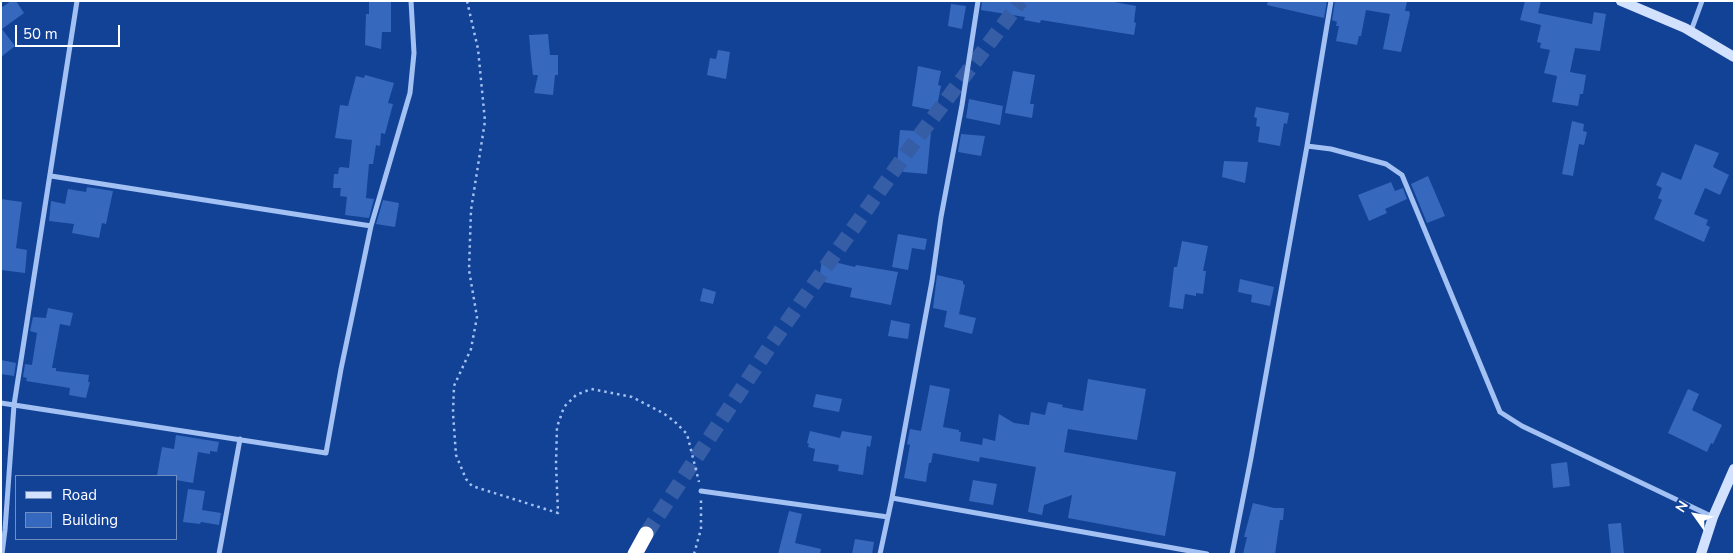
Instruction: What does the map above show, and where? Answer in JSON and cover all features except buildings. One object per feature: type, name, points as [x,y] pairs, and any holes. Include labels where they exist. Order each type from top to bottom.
[{"type":"highway","points":[[634,554],[646,534]]},
{"type":"main road","points":[[1621,1],[1691,32],[1734,57]]},
{"type":"main road","points":[[1701,554],[1713,517],[1734,469]]},
{"type":"street","points":[[2,554],[6,530],[14,405],[77,1]]},
{"type":"street","points":[[1,404],[326,453],[341,368],[371,226],[410,93],[414,53],[411,1]]},
{"type":"street","points":[[880,554],[932,281],[978,1]]},
{"type":"street","points":[[1232,554],[1307,146],[1331,1]]},
{"type":"street","points":[[1691,32],[1702,1]]},
{"type":"street","points":[[1307,146],[1331,149],[1386,164],[1402,176],[1500,412],[1522,426],[1713,517]]},
{"type":"street","points":[[51,176],[371,226]]},
{"type":"street","points":[[219,554],[240,439]]},
{"type":"street","points":[[701,491],[888,518]]},
{"type":"street","points":[[892,498],[1207,554]]},
{"type":"path","points":[[467,1],[478,49],[485,121],[471,210],[469,270],[477,317],[471,349],[454,386],[453,413],[456,455],[466,479],[472,486],[558,513],[556,426],[564,407],[576,395],[591,388],[632,397],[663,413],[687,434],[701,491],[701,529],[694,554]]},
{"type":"tunnel","points":[[646,534],[772,343],[910,148],[1021,1]]}]
